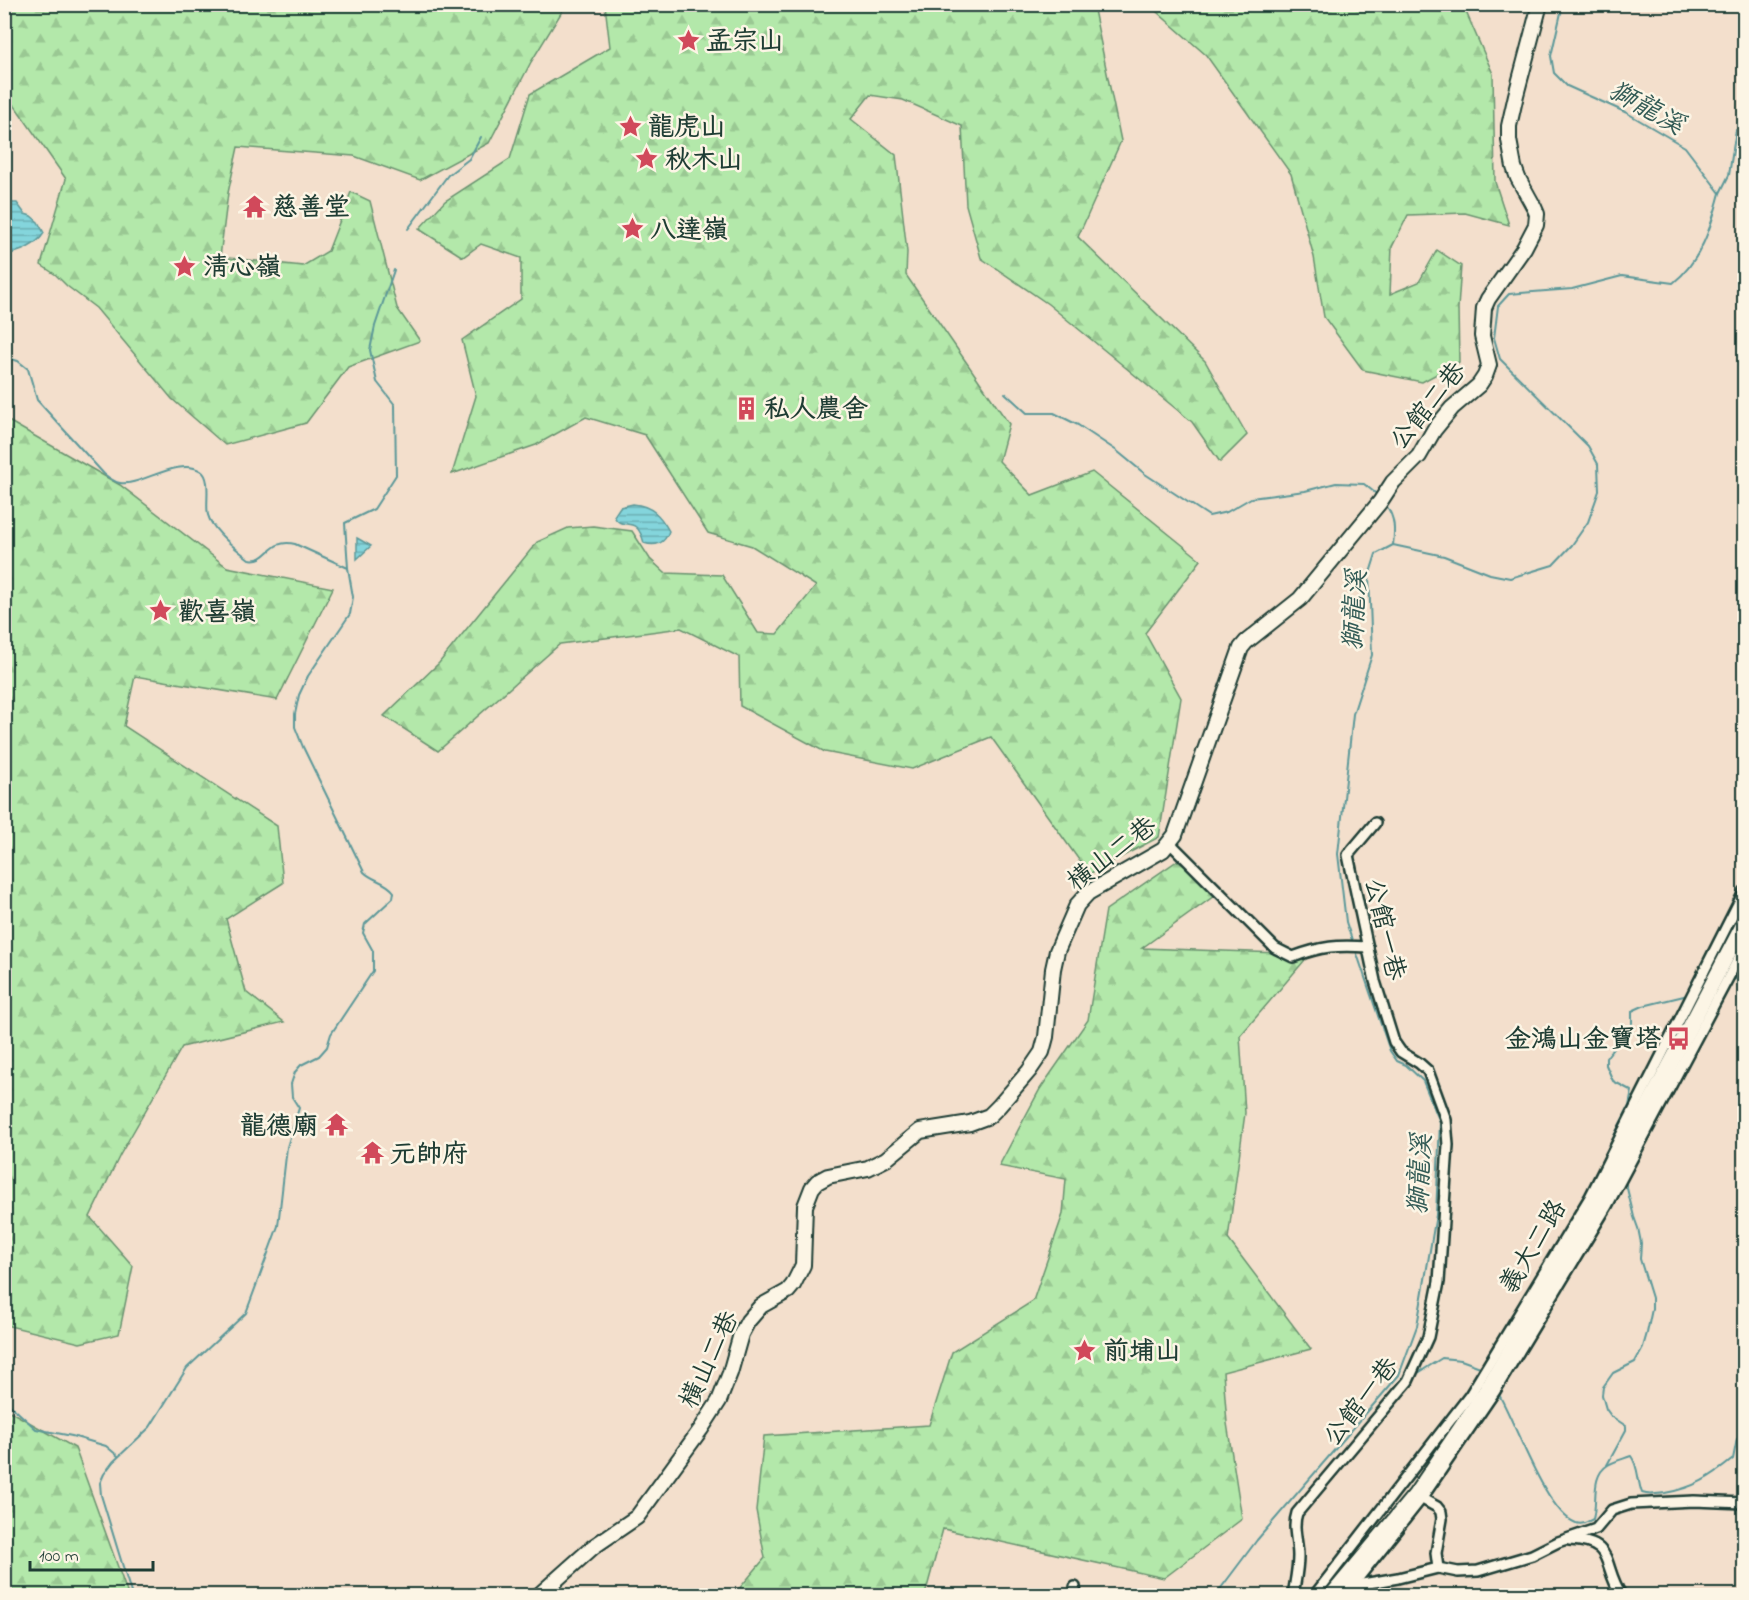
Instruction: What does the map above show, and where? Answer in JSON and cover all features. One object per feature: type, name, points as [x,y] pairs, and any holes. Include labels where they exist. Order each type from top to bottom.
[{"type":"street","name":"公館二巷","points":[[1382,498],[1393,482],[1419,456],[1434,430],[1452,408],[1479,385],[1485,376],[1489,365],[1482,336],[1484,308],[1536,225],[1536,214],[1514,167],[1509,126],[1515,95],[1540,4]]},
{"type":"street","name":"橫山二巷","points":[[538,1596],[593,1546],[637,1517],[701,1429],[719,1401],[741,1334],[748,1321],[761,1306],[788,1291],[803,1265],[805,1206],[817,1182],[828,1176],[868,1168],[886,1159],[920,1131],[970,1123],[989,1116],[1029,1071],[1041,1052],[1046,1037],[1057,951],[1077,905],[1088,893],[1163,850],[1170,843],[1179,824],[1241,648],[1300,599],[1382,498]]},
{"type":"street","name":"公館一巷","points":[[1293,1596],[1298,1554],[1294,1522],[1297,1513],[1408,1381],[1428,1337],[1439,1282],[1448,1145],[1446,1120],[1428,1071],[1401,1052],[1394,1042],[1364,947],[1348,855],[1375,823]]},
{"type":"street","name":"公館一巷","points":[[1170,843],[1275,948],[1293,957],[1318,948],[1364,947]]},
{"type":"street","name":"義大二路","points":[[1314,1596],[1470,1395],[1590,1197],[1744,892]]},
{"type":"street","name":"義大二路","points":[[1337,1593],[1419,1496],[1485,1392],[1598,1202],[1744,924]]},
{"type":"street","name":"義大二路","points":[[1351,1586],[1495,1390],[1607,1206],[1744,948]]},
{"type":"street","points":[[1419,1496],[1441,1512],[1442,1519],[1436,1553],[1438,1568]]},
{"type":"street","points":[[1337,1593],[1351,1586],[1438,1568],[1458,1572],[1478,1571],[1532,1555],[1557,1542],[1596,1529],[1612,1510],[1631,1504],[1744,1503]]},
{"type":"street","points":[[1557,1542],[1584,1541],[1604,1552],[1615,1586],[1622,1596]]},
{"type":"green space","points":[[4,5],[566,5],[531,62],[489,143],[420,180],[354,156],[238,147],[228,193],[220,257],[303,266],[328,251],[351,192],[370,201],[397,308],[420,341],[348,367],[306,423],[225,445],[172,399],[96,308],[41,265],[66,179],[15,106],[5,100]]},
{"type":"green space","points":[[605,5],[1093,5],[1121,141],[1078,237],[1205,361],[1247,435],[1220,462],[1192,422],[1048,304],[981,258],[966,205],[962,126],[903,100],[870,95],[851,119],[896,155],[907,252],[906,275],[1009,424],[999,461],[1032,495],[1092,472],[1201,560],[1145,633],[1181,698],[1159,837],[1089,874],[991,737],[912,769],[825,752],[740,706],[739,657],[681,628],[560,644],[438,751],[384,716],[439,663],[537,542],[568,528],[593,526],[632,531],[650,559],[665,573],[722,575],[758,633],[777,634],[816,586],[752,546],[708,533],[645,435],[586,417],[536,445],[452,474],[476,396],[462,340],[521,299],[521,258],[481,244],[463,257],[419,229],[445,201],[510,159],[530,94],[610,47]]},
{"type":"green space","points":[[1149,5],[1463,5],[1493,74],[1495,182],[1509,225],[1465,213],[1408,215],[1392,247],[1390,294],[1419,282],[1437,250],[1461,266],[1458,308],[1459,362],[1422,382],[1363,370],[1324,317],[1314,257],[1291,174],[1206,55]]},
{"type":"green space","points":[[5,419],[120,485],[227,567],[333,588],[277,700],[135,676],[124,726],[277,826],[283,883],[226,919],[246,992],[284,1022],[182,1047],[120,1155],[90,1217],[133,1266],[119,1334],[80,1343],[5,1325]]},
{"type":"green space","points":[[1177,861],[1225,888],[1142,948],[1310,954],[1240,1036],[1245,1113],[1228,1239],[1311,1349],[1223,1372],[1227,1423],[1242,1519],[1164,1578],[943,1529],[925,1595],[733,1596],[765,1558],[756,1510],[764,1436],[929,1425],[952,1352],[1033,1301],[1063,1214],[1066,1179],[999,1166],[1040,1089],[1088,1020],[1106,910]]},
{"type":"green space","points":[[4,1408],[75,1448],[127,1592],[126,1595],[5,1595]]},
{"type":"water","points":[[17,203],[25,214],[38,222],[44,233],[27,248],[5,254],[5,206]]},
{"type":"water","points":[[633,504],[650,509],[662,520],[669,531],[662,541],[656,544],[644,543],[637,528],[617,521],[614,516],[620,507]]},
{"type":"water","points":[[357,538],[371,546],[357,559]]},
{"type":"waterway","name":"獅龍溪","points":[[1353,943],[1346,922],[1338,854],[1353,714],[1372,655],[1369,576],[1376,554],[1393,545],[1444,556],[1490,574],[1510,578],[1553,565],[1572,545],[1588,522],[1599,491],[1598,464],[1588,446],[1500,359],[1494,338],[1498,306],[1509,294],[1572,289],[1622,276],[1673,283],[1698,254],[1709,231],[1720,193],[1685,147],[1627,113],[1567,86],[1554,73],[1551,56],[1563,4]]},
{"type":"waterway","points":[[1720,193],[1729,175],[1736,130],[1744,130]]},
{"type":"waterway","points":[[408,229],[448,175],[469,159],[481,137]]},
{"type":"waterway","points":[[132,1596],[101,1495],[100,1483],[113,1462],[150,1427],[187,1368],[246,1313],[278,1226],[287,1147],[299,1108],[292,1097],[291,1084],[295,1072],[301,1065],[319,1056],[327,1047],[331,1034],[373,971],[373,951],[363,933],[365,924],[393,898],[394,892],[391,888],[364,872],[303,747],[295,727],[295,714],[299,695],[308,676],[350,614],[353,597],[348,568],[345,523],[374,509],[396,475],[395,405],[377,382],[370,350],[375,326],[394,270]]},
{"type":"waterway","points":[[4,357],[18,361],[28,369],[37,400],[112,480],[128,483],[171,469],[192,467],[201,471],[206,479],[207,510],[210,521],[225,539],[249,559],[261,558],[274,547],[286,543],[295,544],[348,568]]},
{"type":"waterway","points":[[1005,393],[1027,413],[1054,413],[1078,425],[1117,451],[1145,474],[1209,516],[1227,512],[1251,498],[1305,491],[1336,483],[1364,484],[1379,496]]},
{"type":"waterway","points":[[1386,505],[1394,524],[1393,545]]},
{"type":"waterway","name":"獅龍溪","points":[[1215,1596],[1257,1540],[1399,1375],[1417,1326],[1436,1215],[1440,1122],[1423,1081],[1406,1065],[1397,1061],[1390,1051],[1355,948]]},
{"type":"waterway","points":[[1730,981],[1744,976]]},
{"type":"waterway","points":[[1614,1139],[1629,1106],[1632,1091],[1613,1081],[1606,1065],[1606,1058],[1615,1046],[1625,1042],[1632,1028],[1632,1011],[1688,995]]},
{"type":"waterway","points":[[1607,1465],[1626,1426],[1611,1416],[1606,1409],[1602,1395],[1603,1387],[1613,1373],[1635,1362],[1643,1347],[1652,1309],[1652,1298],[1640,1259],[1641,1243],[1638,1228],[1625,1180]]},
{"type":"waterway","points":[[1415,1375],[1442,1358],[1461,1360],[1483,1368]]},
{"type":"waterway","points":[[1498,1393],[1543,1485],[1565,1516],[1578,1524],[1593,1519],[1597,1482],[1602,1470],[1610,1464],[1631,1456],[1642,1493],[1675,1491],[1702,1481],[1733,1459],[1737,1439],[1744,1434]]},
{"type":"waterway","points":[[4,1404],[10,1405],[36,1429],[106,1446],[118,1456]]},
{"type":"place","name":"孟宗山","points":[[688,40]]},
{"type":"place","name":"龍虎山","points":[[630,126]]},
{"type":"place","name":"秋木山","points":[[647,159]]},
{"type":"place","name":"慈善堂","points":[[254,206]]},
{"type":"place","name":"八達嶺","points":[[632,229]]},
{"type":"place","name":"清心嶺","points":[[185,266]]},
{"type":"place","name":"私人農舍","points":[[746,408]]},
{"type":"place","name":"歡喜嶺","points":[[160,611]]},
{"type":"place","name":"金鴻山金寶塔","points":[[1679,1038]]},
{"type":"place","name":"龍德廟","points":[[336,1125]]},
{"type":"place","name":"元帥府","points":[[372,1153]]},
{"type":"place","name":"前埔山","points":[[1085,1350]]}]
